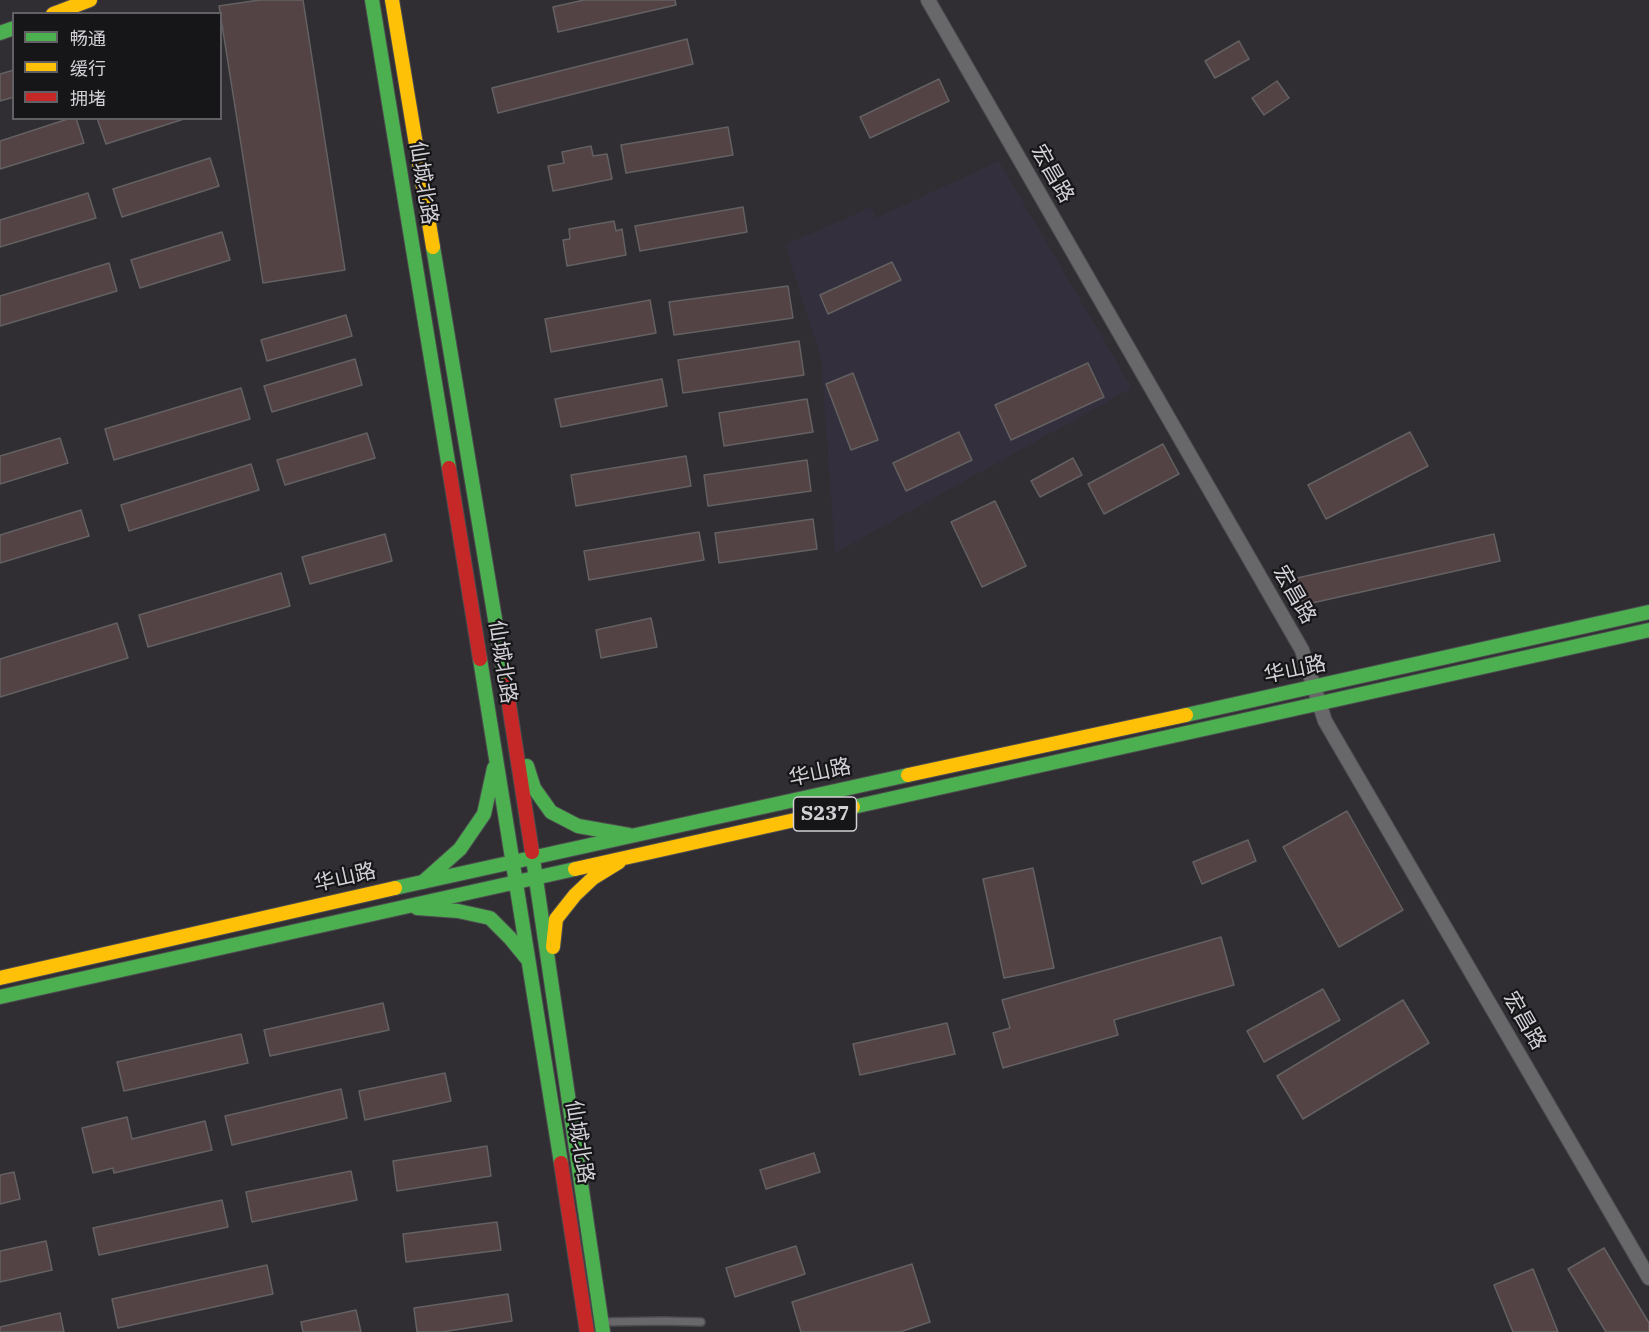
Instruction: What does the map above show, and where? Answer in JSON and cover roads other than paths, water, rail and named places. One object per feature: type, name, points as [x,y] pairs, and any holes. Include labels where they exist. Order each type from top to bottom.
[{"type":"main road","points":[[58,12],[90,0]]},
{"type":"main road","name":"仙城北路","points":[[372,0],[530,963],[587,1332]]},
{"type":"main road","name":"仙城北路","points":[[392,0],[509,706],[602,1327]]},
{"type":"main road","name":"华山路","points":[[0,978],[513,861],[1649,612]]},
{"type":"main road","name":"S237","points":[[0,997],[1649,630]]},
{"type":"main road","points":[[509,706],[534,788],[551,812],[578,826],[634,835]]},
{"type":"main road","points":[[423,882],[460,849],[484,814],[496,758]]},
{"type":"main road","points":[[550,973],[556,919],[575,895],[593,878],[625,858]]},
{"type":"main road","points":[[406,907],[458,910],[490,918],[530,963]]},
{"type":"street","name":"宏昌路","points":[[928,0],[1302,650],[1325,721],[1649,1278]]},
{"type":"lane","points":[[602,1327],[663,1321],[701,1322]]}]
